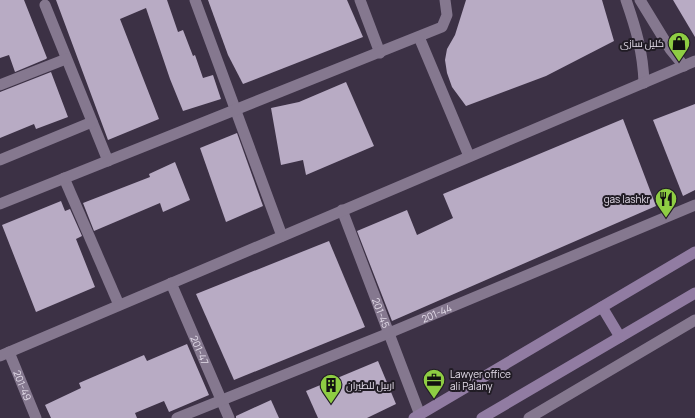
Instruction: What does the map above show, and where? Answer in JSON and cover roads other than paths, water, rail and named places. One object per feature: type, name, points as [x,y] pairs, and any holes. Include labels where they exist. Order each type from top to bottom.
[{"type":"main road","points":[[417,416],[695,252]]},
{"type":"main road","points":[[482,418],[695,293]]},
{"type":"main road","points":[[602,307],[620,337]]},
{"type":"street","points":[[195,0],[282,236]]},
{"type":"street","points":[[360,0],[380,53]]},
{"type":"street","points":[[0,204],[442,27],[447,16],[445,0]]},
{"type":"street","points":[[626,0],[640,41],[643,58],[644,83]]},
{"type":"street","points":[[640,0],[666,44],[684,66]]},
{"type":"street","points":[[45,5],[108,161]]},
{"type":"street","points":[[419,37],[469,156]]},
{"type":"street","points":[[0,85],[66,59]]},
{"type":"street","points":[[4,354],[695,61]]},
{"type":"street","points":[[0,160],[92,122]]},
{"type":"street","points":[[64,178],[119,305]]},
{"type":"street","name":"201-44","points":[[177,418],[388,333],[695,205]]},
{"type":"street","name":"201-45","points":[[342,210],[417,416]]},
{"type":"street","name":"201-47","points":[[171,283],[229,418]]},
{"type":"street","points":[[529,418],[695,320]]},
{"type":"street","name":"201-49","points":[[4,354],[36,418]]},
{"type":"place","name":"کلیل سازی","points":[[679,62]]},
{"type":"place","name":"gas lashkr","points":[[666,218]]},
{"type":"place","name":"Lawyer office ali Palany","points":[[434,400]]},
{"type":"place","name":"اربيل للطيران","points":[[331,404]]}]
